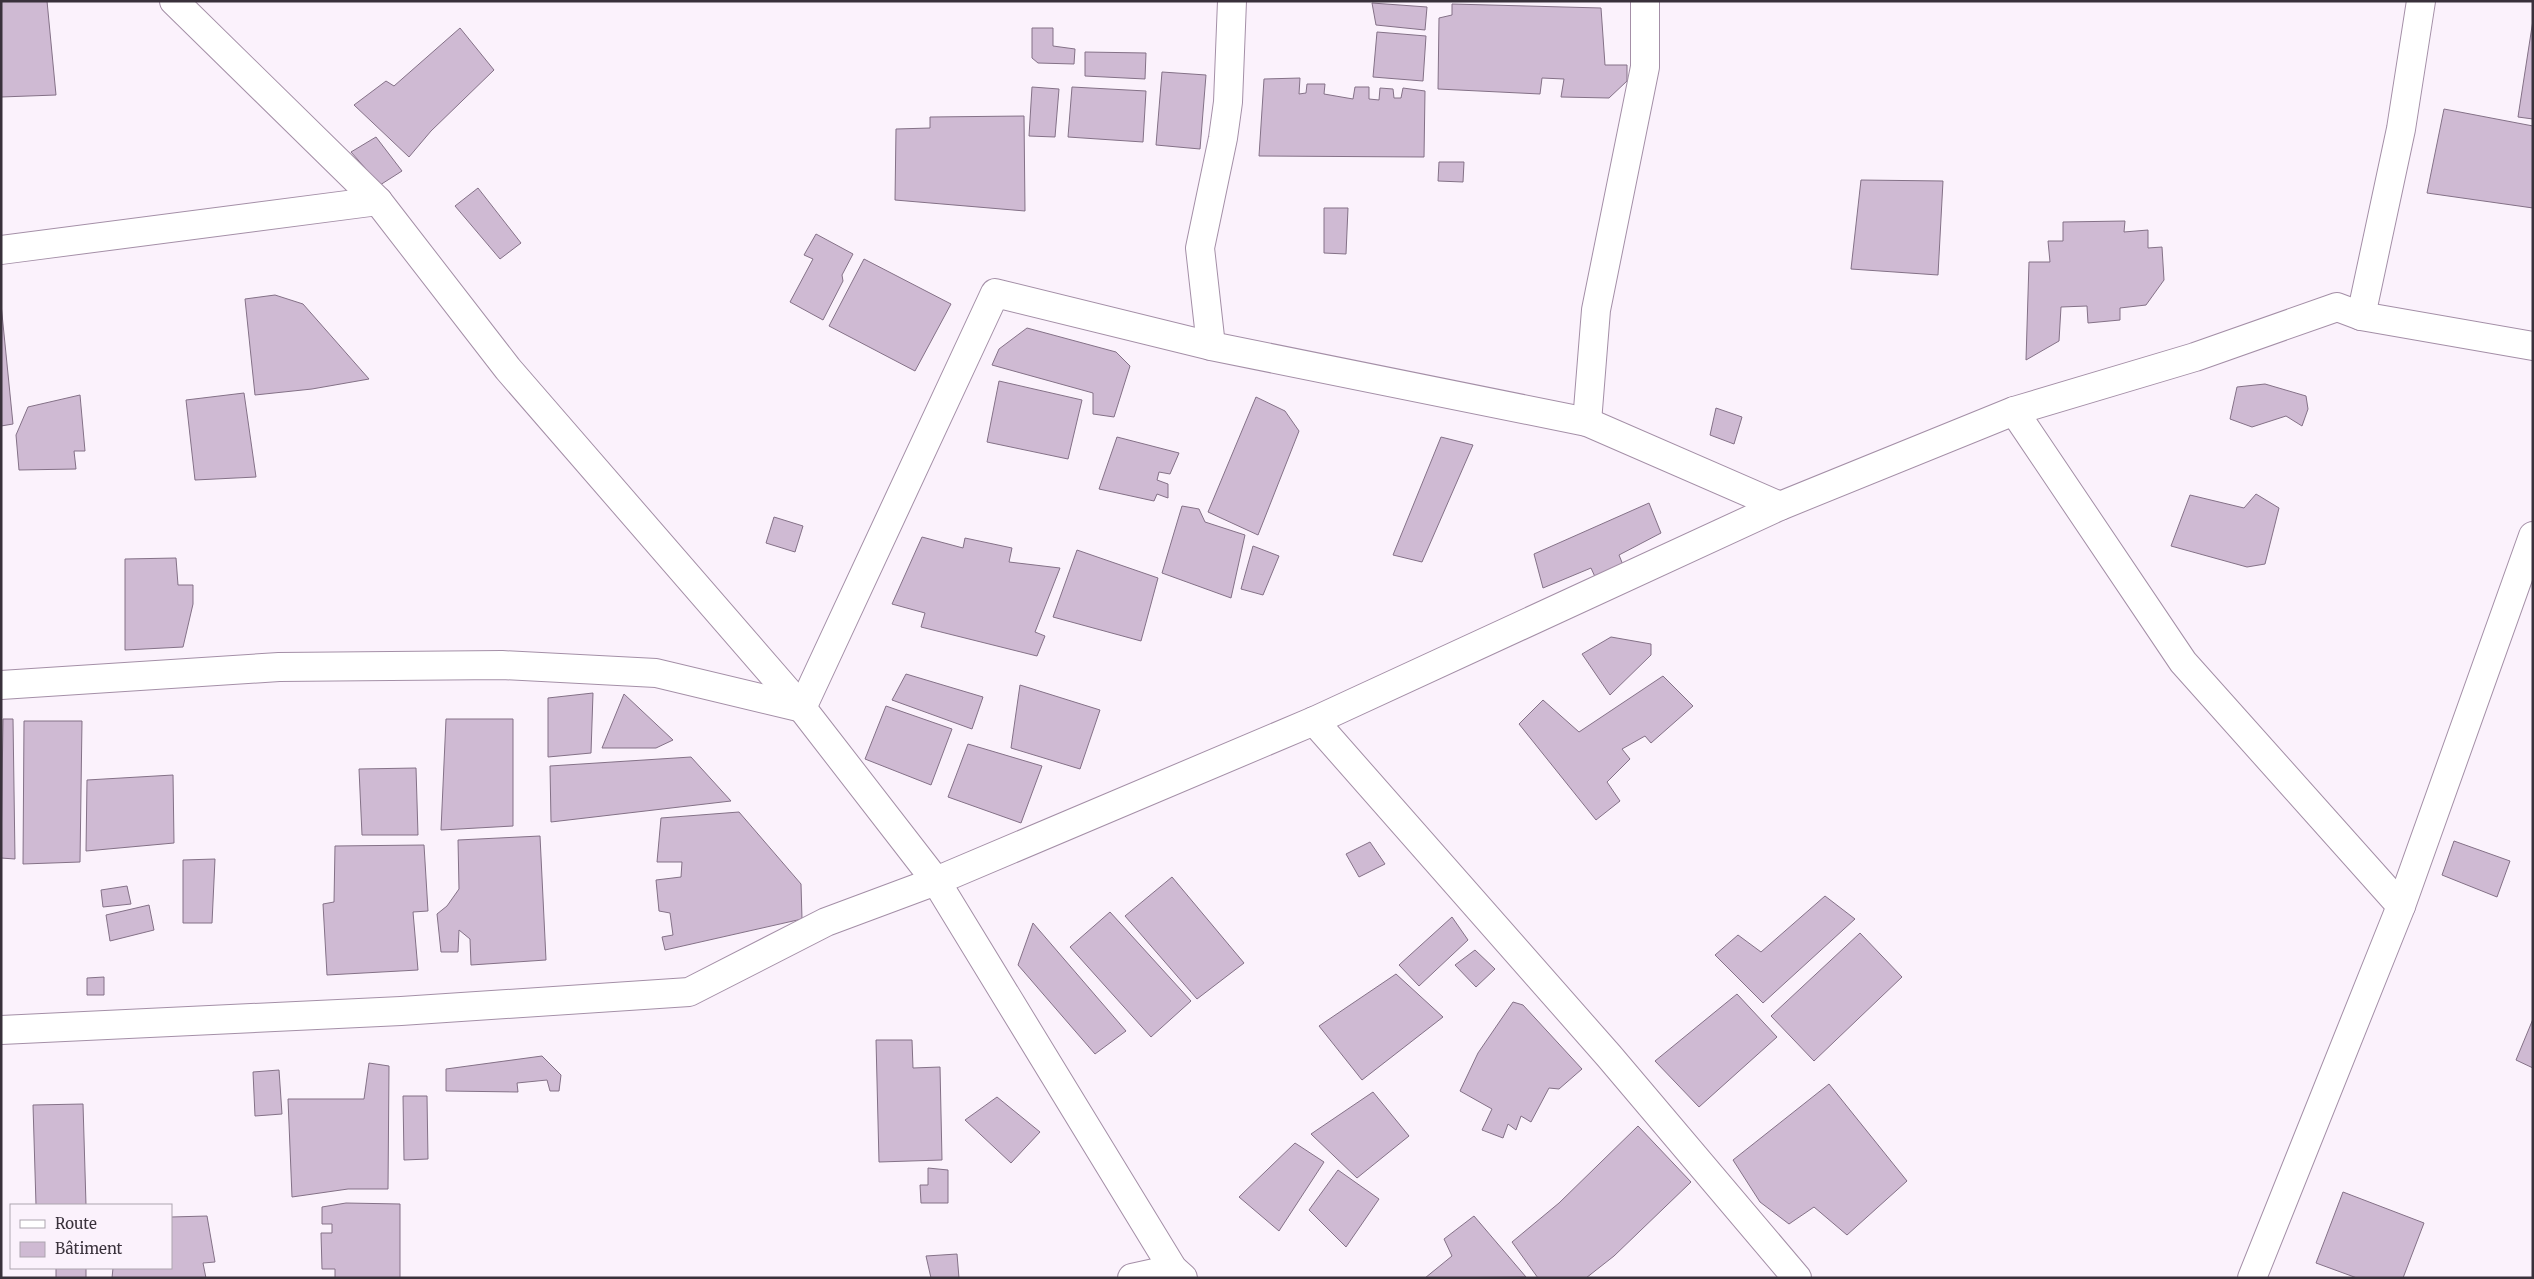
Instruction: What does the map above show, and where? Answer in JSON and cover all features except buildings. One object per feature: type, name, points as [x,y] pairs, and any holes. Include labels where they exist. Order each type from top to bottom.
[{"type":"street","points":[[174,1],[378,201],[508,369],[802,708],[936,880],[1178,1273],[1132,1278]]},
{"type":"street","points":[[1211,346],[1200,248],[1223,138],[1228,102],[1232,1]]},
{"type":"street","points":[[1587,422],[1596,310],[1632,141],[1645,67],[1646,1]]},
{"type":"street","points":[[2361,316],[2401,129],[2420,1]]},
{"type":"street","points":[[1,250],[378,201]]},
{"type":"street","points":[[802,708],[994,293],[1211,346],[1587,422],[1780,506]]},
{"type":"street","points":[[1,1030],[401,1011],[688,992],[826,922],[936,880],[1314,722],[1780,506],[2014,410],[2195,357],[2337,307],[2361,316],[2533,346]]},
{"type":"street","points":[[2014,410],[2183,662],[2401,906]]},
{"type":"street","points":[[2252,1278],[2401,906],[2533,536]]},
{"type":"street","points":[[1,685],[279,667],[502,665],[656,673],[802,708]]},
{"type":"street","points":[[1314,722],[1609,1056],[1797,1278]]}]
